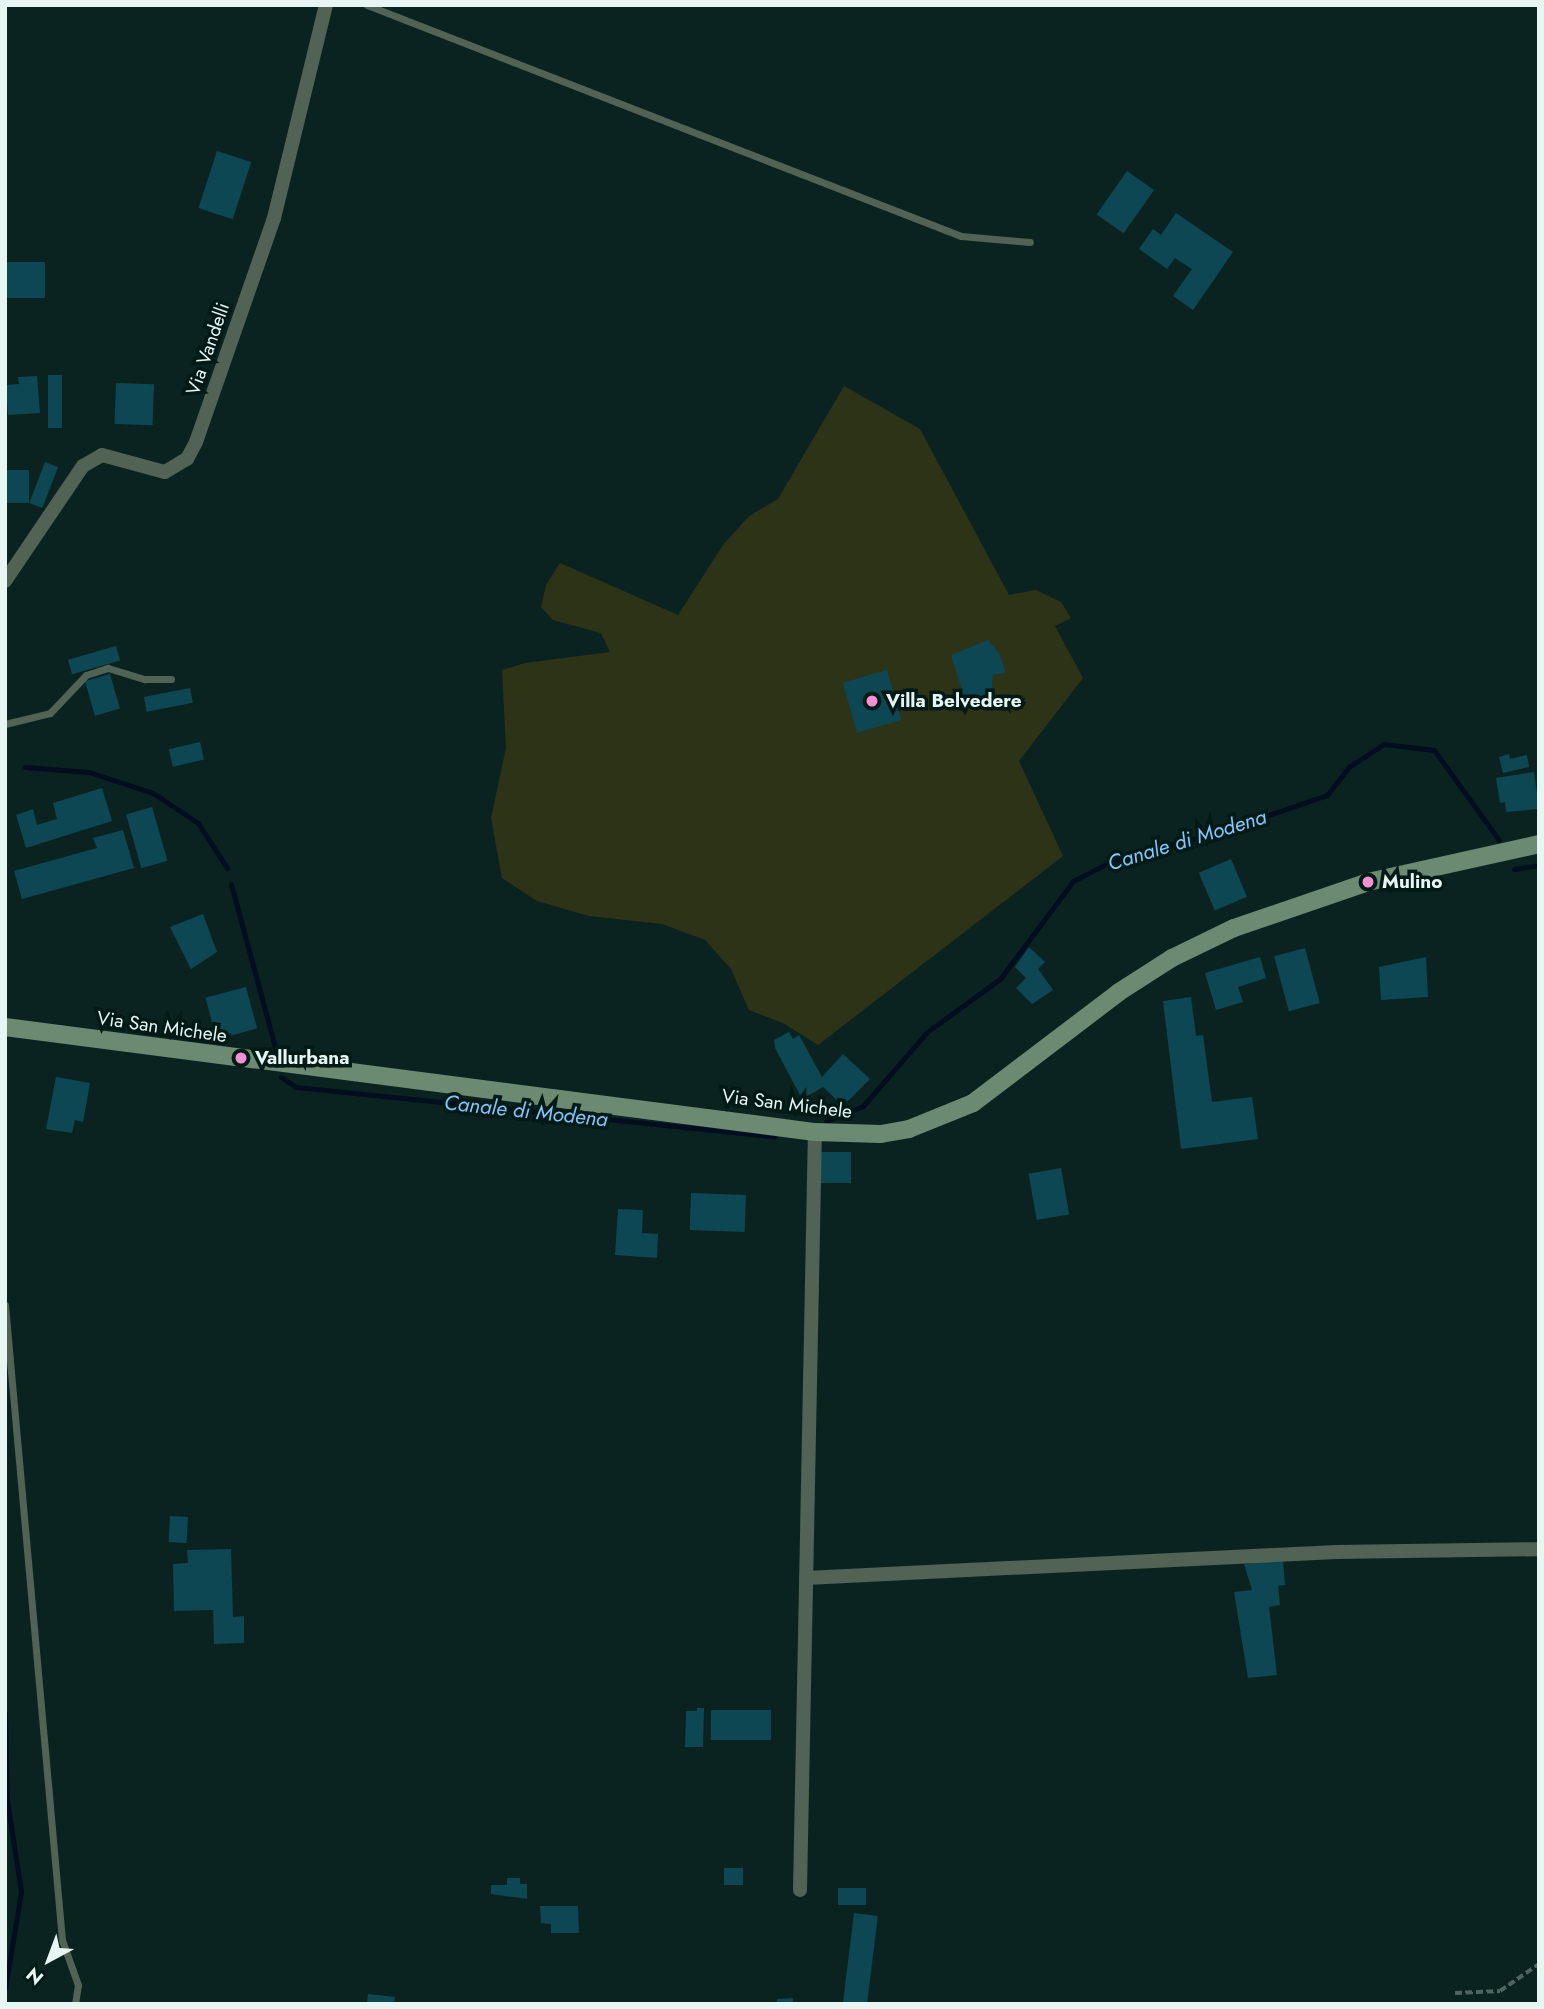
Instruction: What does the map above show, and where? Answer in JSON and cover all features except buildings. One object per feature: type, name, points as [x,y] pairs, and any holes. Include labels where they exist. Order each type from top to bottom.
[{"type":"main road","name":"Via San Michele","points":[[5,1027],[815,1132],[881,1134],[909,1129],[973,1103],[1119,992],[1172,958],[1295,904],[1539,844]]},
{"type":"street","name":"Via Vandelli","points":[[5,581],[64,490],[93,458],[112,456],[165,472],[187,459],[196,442],[274,218],[326,5]]},
{"type":"street","points":[[800,1890],[815,1132]]},
{"type":"street","points":[[806,1578],[1336,1552],[1539,1549]]},
{"type":"lane","points":[[366,5],[950,232],[977,239],[1030,242]]},
{"type":"lane","points":[[5,724],[50,713],[78,679],[97,671],[108,668],[144,679],[170,679]]},
{"type":"lane","points":[[5,1305],[62,1940],[78,1985],[75,2004]]},
{"type":"path","points":[[1455,1993],[1500,1990],[1539,1964]]},
{"type":"green space","points":[[844,386],[920,429],[1009,595],[1036,590],[1061,602],[1071,618],[1055,626],[1083,678],[1019,761],[1063,856],[818,1045],[783,1023],[749,1010],[731,969],[705,940],[662,924],[589,916],[537,901],[502,878],[491,818],[506,748],[502,670],[525,663],[610,652],[601,633],[553,620],[541,607],[546,585],[560,563],[678,615],[723,545],[749,516],[778,499]]},
{"type":"waterway","name":"Canale di Modena","points":[[826,1121],[863,1106],[927,1032],[1000,979],[1073,881],[1116,859],[1213,834],[1327,795],[1350,766],[1384,744],[1434,750],[1499,840]]},
{"type":"waterway","name":"Canale di Modena","points":[[25,767],[89,772],[153,793],[198,823],[227,868]]},
{"type":"waterway","name":"Canale di Modena","points":[[1514,869],[1539,865]]},
{"type":"waterway","name":"Canale di Modena","points":[[231,884],[276,1051]]},
{"type":"waterway","name":"Canale di Modena","points":[[281,1077],[296,1087],[774,1136]]},
{"type":"waterway","points":[[5,1713],[7,1800],[21,1892],[5,1989]]},
{"type":"place","name":"Villa Belvedere","points":[[872,701]]},
{"type":"place","name":"Mulino","points":[[1368,882]]},
{"type":"place","name":"Vallurbana","points":[[241,1058]]}]
